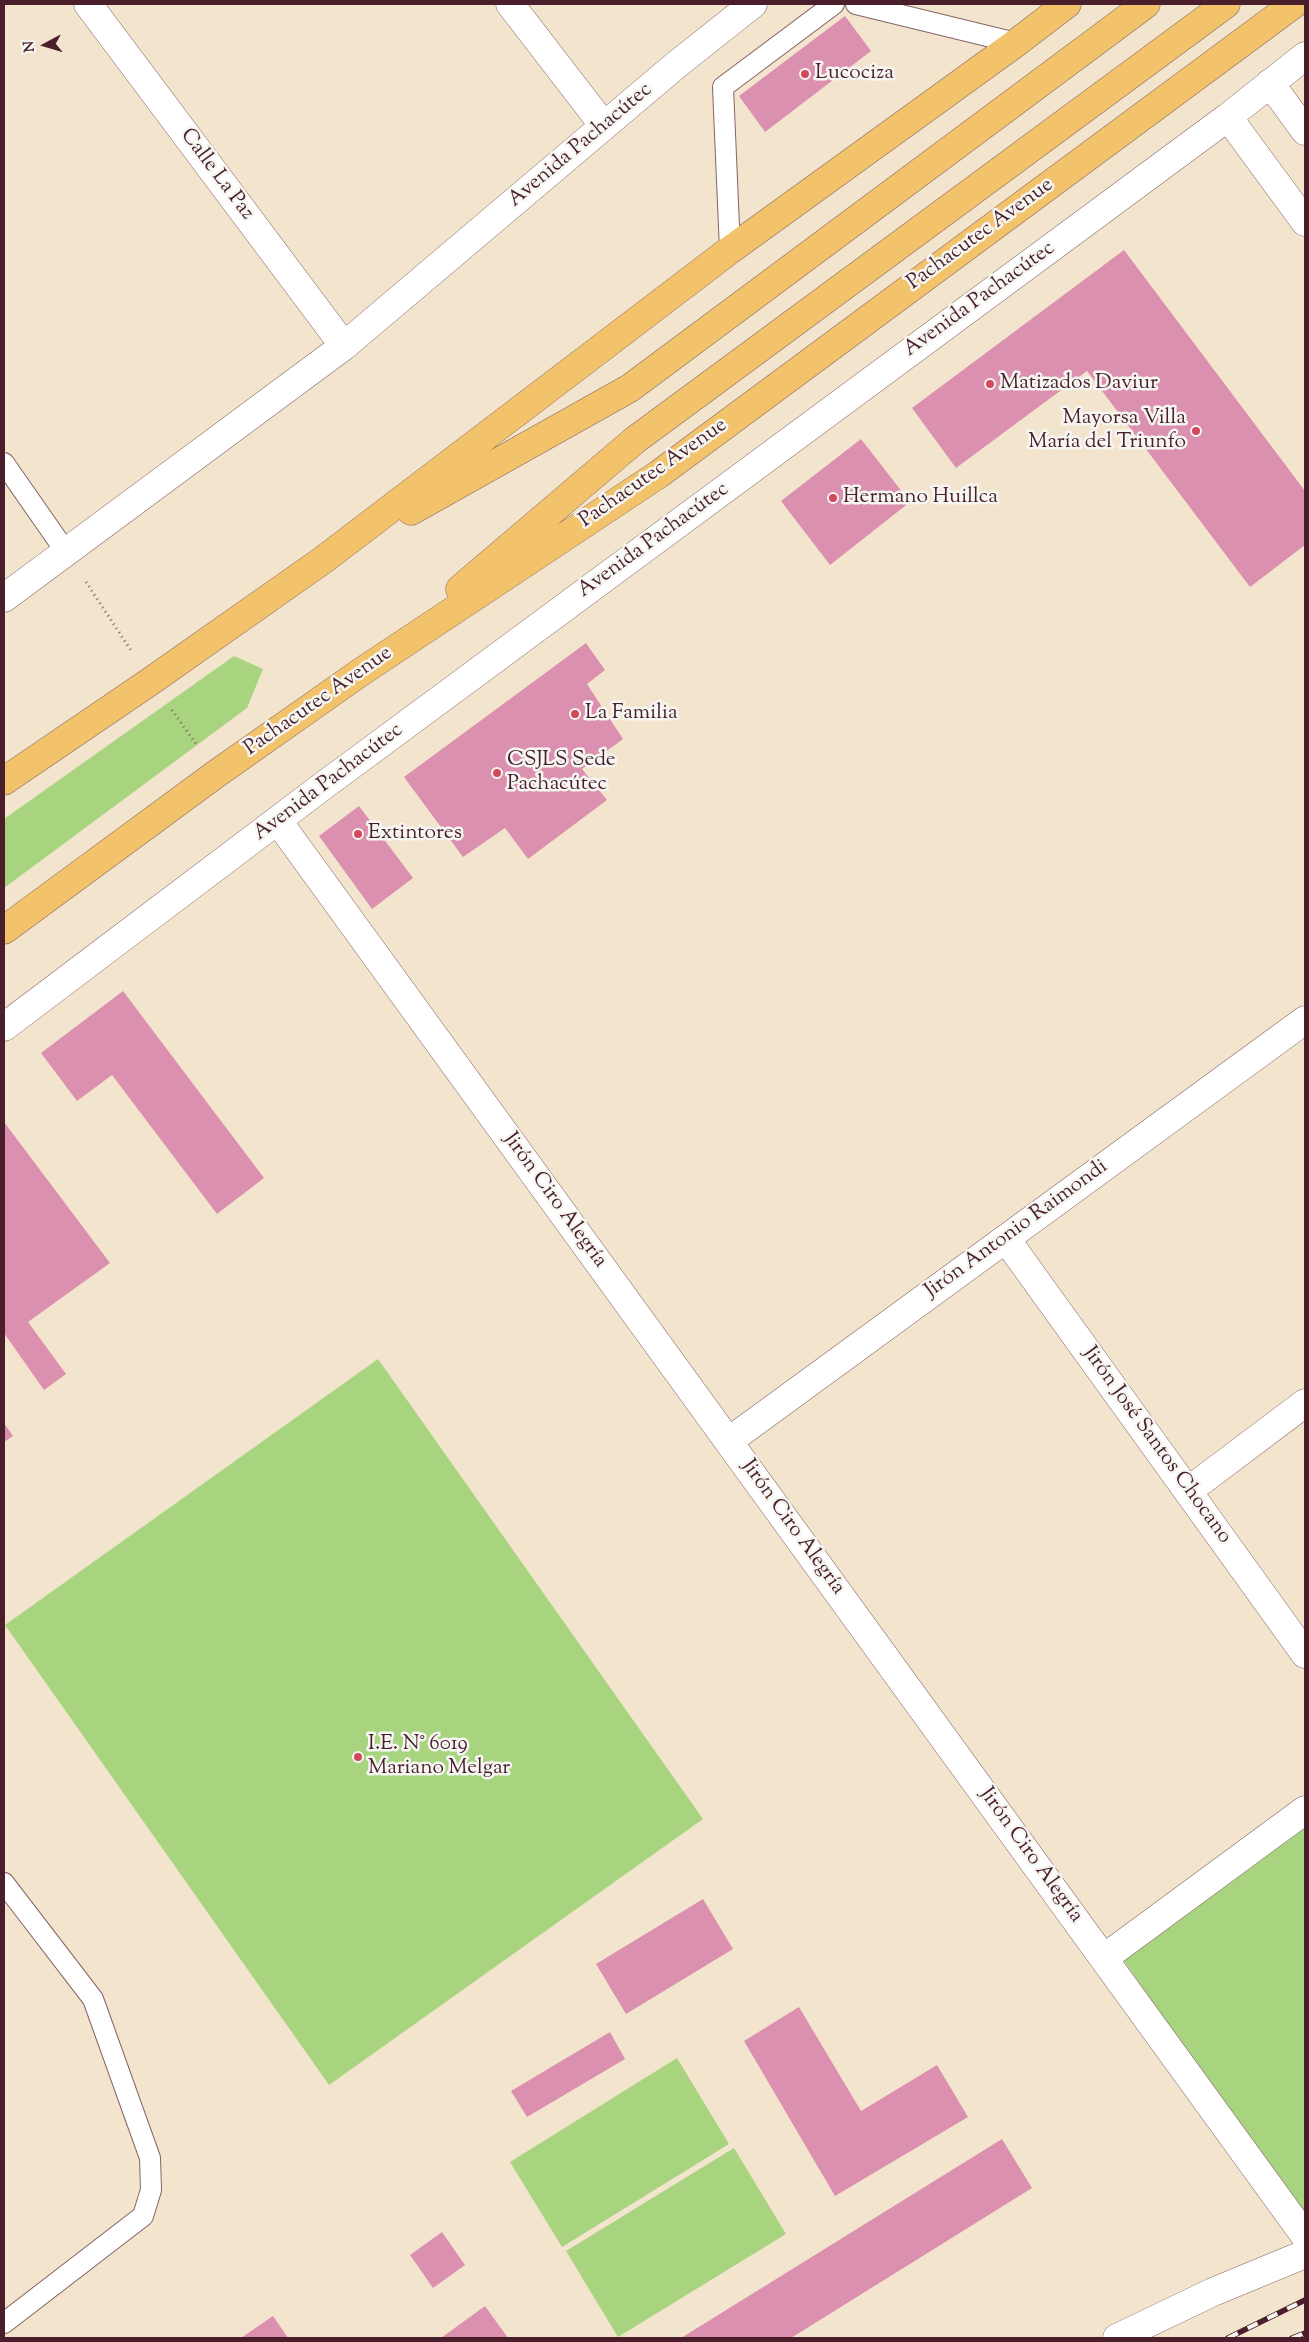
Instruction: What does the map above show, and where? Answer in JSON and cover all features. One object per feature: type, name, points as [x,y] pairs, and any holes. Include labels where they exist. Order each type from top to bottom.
[{"type":"main road","points":[[4,781],[152,681],[323,560],[730,250],[1016,44],[1067,4]]},
{"type":"main road","points":[[323,560],[630,388],[1146,4]]},
{"type":"main road","points":[[362,672],[635,440],[1226,4]]},
{"type":"main road","name":"Pachacutec Avenue","points":[[4,930],[216,774],[362,672],[659,474],[1294,4]]},
{"type":"street","name":"Calle La Paz","points":[[88,4],[344,346]]},
{"type":"street","points":[[510,4],[604,126]]},
{"type":"street","name":"Avenida Pachacútec","points":[[4,598],[344,346],[676,65],[753,4]]},
{"type":"street","name":"Avenida Pachacútec","points":[[4,1027],[278,821],[1228,117],[1305,56]]},
{"type":"street","points":[[1270,83],[1305,131]]},
{"type":"street","points":[[1228,117],[1305,222]]},
{"type":"street","name":"Jirón Ciro Alegría","points":[[278,821],[1305,2236]]},
{"type":"street","name":"Jirón Antonio Raimondi","points":[[729,1441],[1305,1020]]},
{"type":"street","name":"Jirón José Santos Chocano","points":[[1006,1239],[1305,1654]]},
{"type":"street","points":[[1188,1491],[1305,1404]]},
{"type":"street","points":[[1104,1958],[1305,1810]]},
{"type":"street","points":[[1117,2338],[1213,2292],[1305,2254]]},
{"type":"lane","points":[[730,250],[723,88],[834,4]]},
{"type":"lane","points":[[856,4],[1016,44]]},
{"type":"lane","points":[[4,463],[66,552]]},
{"type":"lane","points":[[4,1883],[93,1999],[150,2158],[151,2190],[143,2216],[4,2323]]},
{"type":"path","points":[[66,552],[216,774]]},
{"type":"green space","points":[[234,656],[263,669],[247,708],[4,888],[4,819]]},
{"type":"green space","points":[[378,1359],[703,1819],[329,2085],[5,1625]]},
{"type":"green space","points":[[1305,1820],[1305,2224],[1122,1958]]},
{"type":"green space","points":[[677,2058],[729,2144],[562,2247],[510,2162]]},
{"type":"green space","points":[[734,2148],[786,2234],[618,2337],[566,2251]]},
{"type":"building","name":"Lucociza","points":[[845,16],[871,51],[765,132],[739,96]]},
{"type":"building","name":"Mayorsa Villa María del Triunfo","points":[[1124,250],[1305,491],[1305,545],[1250,587],[1087,371],[956,468],[912,408]]},
{"type":"building","points":[[861,439],[910,502],[830,565],[781,501]]},
{"type":"building","name":"CSJLS Sede Pachacútec","points":[[586,643],[605,670],[587,684],[623,739],[582,769],[607,800],[528,859],[505,828],[463,857],[404,777]]},
{"type":"building","points":[[359,806],[413,878],[372,909],[319,836]]},
{"type":"building","points":[[123,991],[264,1178],[217,1214],[112,1075],[77,1101],[41,1053]]},
{"type":"building","points":[[4,1122],[110,1263],[28,1322],[66,1374],[44,1390],[4,1333]]},
{"type":"building","points":[[4,1423],[13,1436],[4,1442]]},
{"type":"building","points":[[703,1899],[733,1949],[626,2014],[596,1964]]},
{"type":"building","points":[[799,2007],[861,2111],[937,2065],[968,2117],[835,2196],[744,2041]]},
{"type":"building","points":[[610,2032],[625,2059],[527,2117],[511,2091]]},
{"type":"building","points":[[1002,2139],[1032,2188],[791,2338],[681,2338]]},
{"type":"building","points":[[442,2232],[465,2265],[433,2288],[410,2255]]},
{"type":"building","points":[[485,2306],[508,2338],[441,2338]]},
{"type":"building","points":[[273,2316],[288,2338],[241,2338]]},
{"type":"railway","points":[[1228,2338],[1305,2300]]},
{"type":"railway","points":[[1292,2338],[1305,2333]]},
{"type":"place","name":"Lucociza","points":[[805,74]]},
{"type":"place","name":"Matizados Daviur","points":[[990,384]]},
{"type":"place","name":"Mayorsa Villa María del Triunfo","points":[[1196,431]]},
{"type":"place","name":"Hermano Huillca","points":[[833,498]]},
{"type":"place","name":"La Familia","points":[[575,714]]},
{"type":"place","name":"CSJLS Sede Pachacútec","points":[[497,773]]},
{"type":"place","name":"Extintores","points":[[358,834]]},
{"type":"place","name":"I.E. N° 6019 Mariano Melgar","points":[[358,1757]]}]
